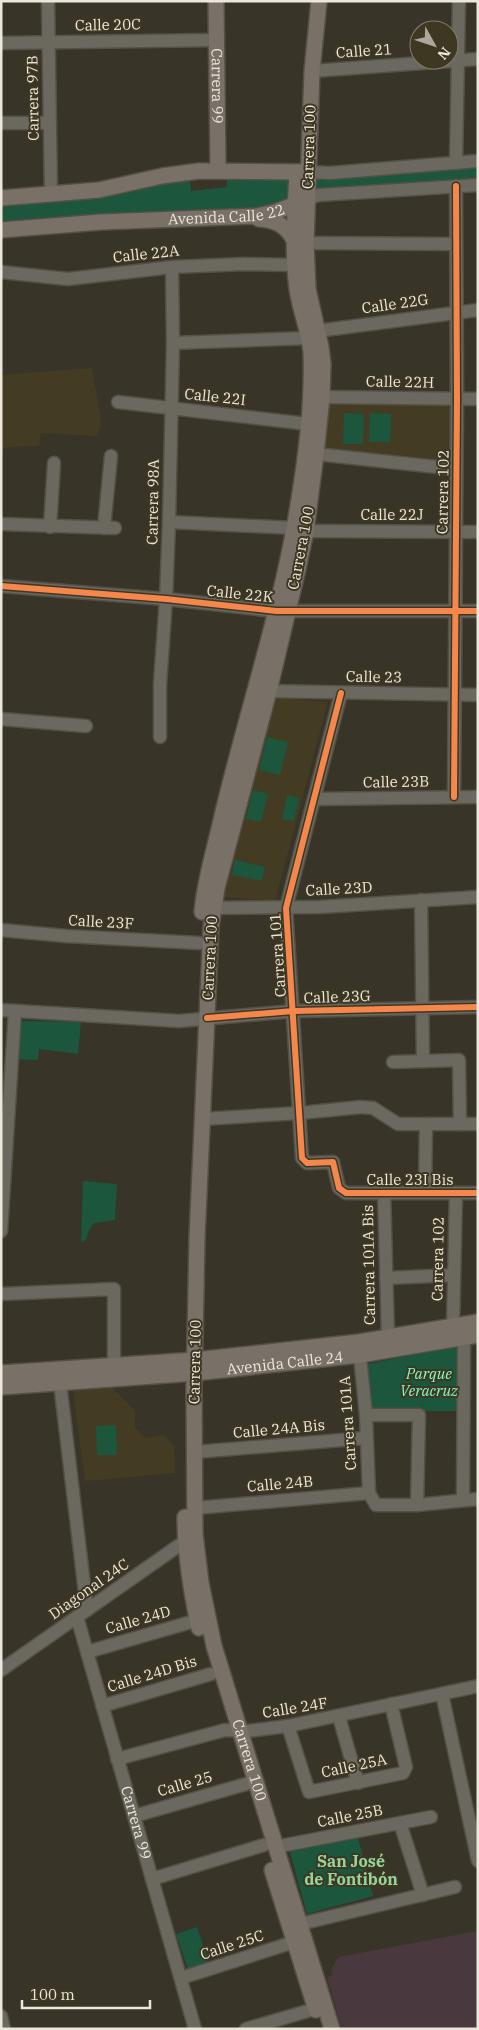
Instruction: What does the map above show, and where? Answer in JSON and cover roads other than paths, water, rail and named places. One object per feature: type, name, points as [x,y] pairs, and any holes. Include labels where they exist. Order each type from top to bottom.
[{"type":"main road","name":"Carrera 99","points":[[216,1],[218,170]]},
{"type":"main road","name":"Carrera 100","points":[[319,1],[303,172],[300,241],[295,265],[300,306],[313,335],[321,347],[323,364],[322,397],[316,454],[282,611],[269,691],[207,908],[188,1239],[190,1538],[198,1620],[212,1674],[235,1732],[270,1846],[294,1942],[320,2007],[332,2029]]},
{"type":"main road","points":[[1,198],[99,190],[172,174],[218,170],[303,172]]},
{"type":"main road","name":"Avenida Calle 22","points":[[1,230],[102,222],[242,217],[270,214],[301,202]]},
{"type":"main road","points":[[242,217],[274,221],[286,228],[300,241]]},
{"type":"main road","name":"Carrera 100","points":[[300,241],[313,335],[300,530]]},
{"type":"main road","name":"Carrera 100","points":[[282,611],[261,672],[233,771],[200,943],[203,1119],[190,1367],[195,1452],[195,1508],[190,1538],[246,1784],[300,1924],[320,2007],[321,2029]]},
{"type":"main road","name":"Avenida Calle 24","points":[[359,1349],[388,1337],[478,1322]]},
{"type":"main road","name":"Avenida Calle 24","points":[[1,1387],[60,1383],[471,1336]]},
{"type":"main road","name":"Avenida Calle 24","points":[[1,1373],[114,1365],[190,1367]]},
{"type":"street","name":"Carrera 97B","points":[[48,1],[51,194]]},
{"type":"street","points":[[458,20],[459,1]]},
{"type":"street","name":"Calle 20C","points":[[1,43],[216,40]]},
{"type":"street","name":"Calle 21","points":[[459,60],[478,59]]},
{"type":"street","name":"Calle 21","points":[[312,71],[409,64]]},
{"type":"street","points":[[456,163],[457,70]]},
{"type":"street","points":[[1,123],[50,123]]},
{"type":"street","points":[[303,172],[330,173],[478,161]]},
{"type":"street","name":"Avenida Calle 22","points":[[301,202],[318,195],[478,185]]},
{"type":"street","name":"Carrera 102","points":[[454,798],[457,399],[456,186]]},
{"type":"street","points":[[300,241],[456,244]]},
{"type":"street","name":"Calle 22A","points":[[1,272],[68,278],[172,268],[244,264],[295,265]]},
{"type":"street","name":"Carrera 98A","points":[[160,737],[160,684],[169,522],[170,409],[173,343],[172,268]]},
{"type":"street","name":"Calle 22G","points":[[173,343],[313,335],[478,310]]},
{"type":"street","name":"Calle 22H","points":[[322,397],[478,399]]},
{"type":"street","name":"Calle 22I","points":[[118,402],[308,424]]},
{"type":"street","points":[[316,454],[456,468]]},
{"type":"street","points":[[1,524],[110,528],[111,456]]},
{"type":"street","points":[[50,527],[54,463]]},
{"type":"street","name":"Calle 22J","points":[[169,522],[300,530],[478,532]]},
{"type":"street","name":"Calle 22K","points":[[1,586],[166,599],[282,611],[478,611]]},
{"type":"street","name":"Calle 23","points":[[269,691],[478,696]]},
{"type":"street","name":"Carrera 101","points":[[341,693],[286,908],[302,1158],[307,1163],[333,1162],[339,1188],[342,1192]]},
{"type":"street","points":[[1,719],[86,726]]},
{"type":"street","name":"Calle 23B","points":[[314,799],[478,797]]},
{"type":"street","name":"Calle 23D","points":[[207,908],[286,908],[478,897]]},
{"type":"street","points":[[421,900],[423,1061]]},
{"type":"street","name":"Calle 23F","points":[[1,930],[66,936],[200,943]]},
{"type":"street","name":"Calle 23G","points":[[1,1010],[168,1021],[294,1011],[478,1006]]},
{"type":"street","points":[[1,1230],[15,1011]]},
{"type":"street","points":[[393,1062],[459,1060],[460,1124]]},
{"type":"street","points":[[203,1119],[300,1114],[361,1107],[373,1108],[398,1124],[478,1124]]},
{"type":"street","points":[[425,1192],[426,1124]]},
{"type":"street","name":"Calle 23I Bis","points":[[342,1192],[478,1193]]},
{"type":"street","name":"Carrera 101A Bis","points":[[384,1192],[388,1337]]},
{"type":"street","name":"Carrera 102","points":[[453,1326],[456,1193]]},
{"type":"street","points":[[386,1278],[454,1275]]},
{"type":"street","points":[[1,1294],[114,1289],[114,1365]]},
{"type":"street","points":[[463,1500],[471,1336]]},
{"type":"street","name":"Carrera 101A","points":[[359,1349],[366,1415],[371,1498]]},
{"type":"street","name":"Carrera 99","points":[[60,1383],[87,1652],[195,2029]]},
{"type":"street","points":[[366,1415],[419,1414],[416,1505]]},
{"type":"street","name":"Calle 24A Bis","points":[[195,1452],[366,1438]]},
{"type":"street","name":"Calle 24B","points":[[195,1508],[371,1498],[376,1504],[416,1505],[478,1499]]},
{"type":"street","name":"Diagonal 24C","points":[[1,1670],[190,1538]]},
{"type":"street","name":"Calle 24D","points":[[87,1652],[198,1620]]},
{"type":"street","name":"Calle 24D Bis","points":[[102,1706],[212,1674]]},
{"type":"street","name":"Calle 24F","points":[[118,1759],[224,1730],[235,1732],[288,1726],[339,1717],[478,1686]]},
{"type":"street","points":[[442,1694],[477,1855]]},
{"type":"street","name":"Calle 25A","points":[[288,1726],[308,1792],[358,1783],[405,1770],[406,1767],[391,1704]]},
{"type":"street","points":[[339,1717],[358,1783]]},
{"type":"street","name":"Calle 25","points":[[134,1816],[246,1784]]},
{"type":"street","name":"Calle 25B","points":[[152,1879],[270,1846],[431,1816]]},
{"type":"street","points":[[400,1823],[423,1895]]},
{"type":"street","points":[[300,1924],[456,1888]]},
{"type":"street","name":"Calle 25C","points":[[181,1978],[294,1942]]},
{"type":"street","points":[[246,2029],[320,2007]]},
{"type":"street","points":[[1,2016],[4,2029]]},
{"type":"district","name":"San José de Fontibón","points":[[351,1870]]},
{"type":"park label","name":"Parque Veracruz","points":[[429,1382]]}]
